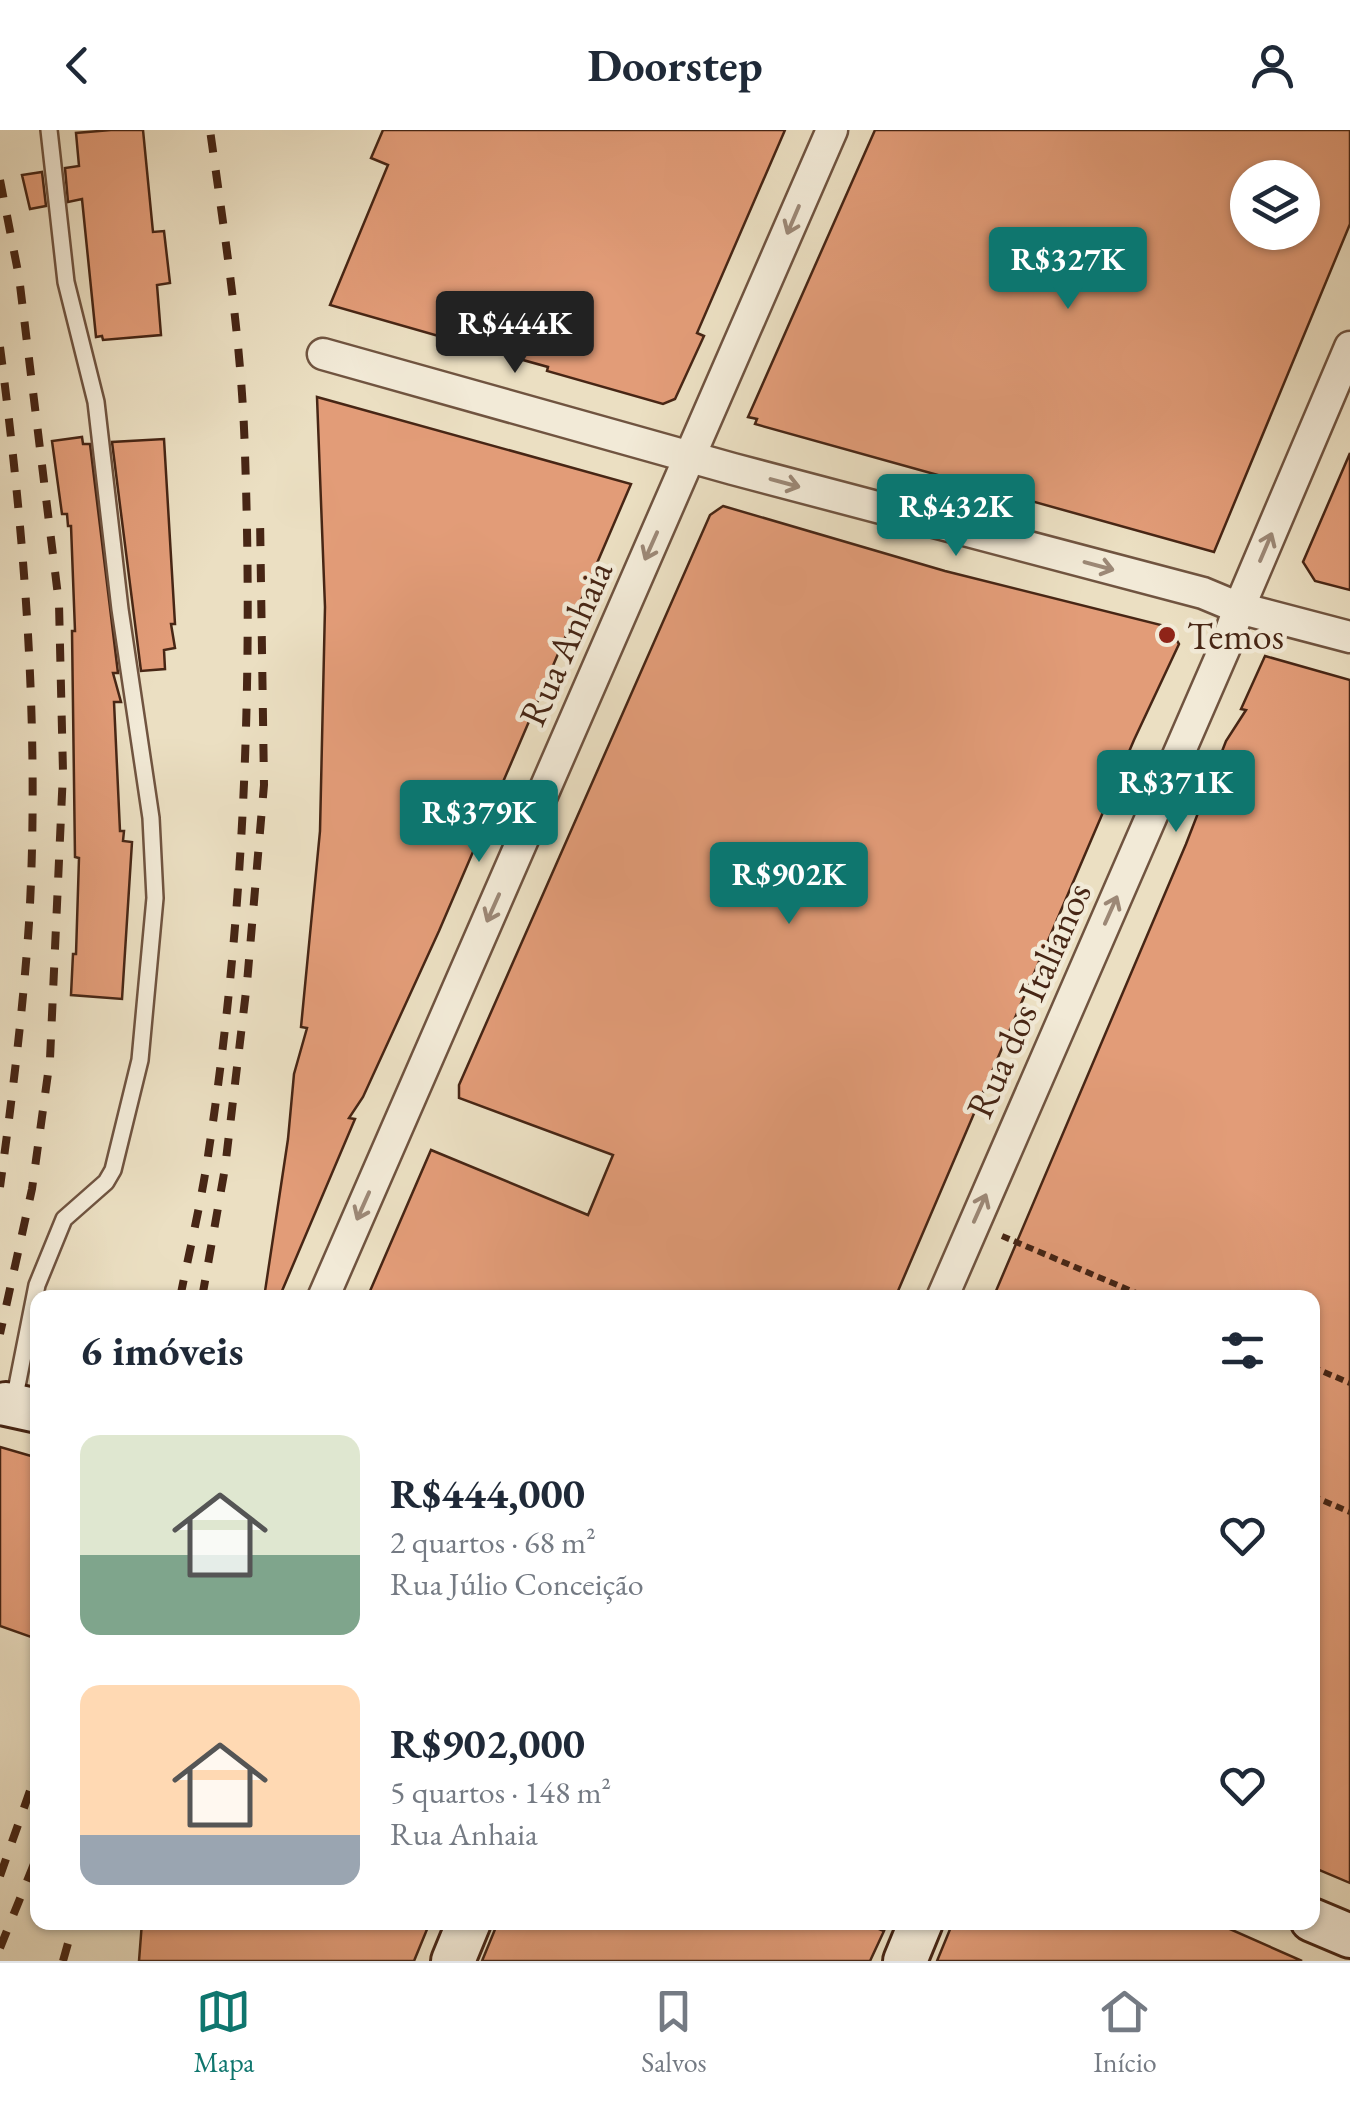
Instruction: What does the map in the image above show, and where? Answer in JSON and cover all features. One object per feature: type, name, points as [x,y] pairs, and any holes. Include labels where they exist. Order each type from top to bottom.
[{"type":"street","name":"Rua Anhaia","points":[[327,1290],[832,130]]},
{"type":"street","name":"Rua dos Italianos","points":[[945,1290],[1226,646],[1350,347]]},
{"type":"street","points":[[322,354],[1203,593],[1239,608],[1350,637]]},
{"type":"street","points":[[1320,1923],[1350,1936]]},
{"type":"street","points":[[452,1961],[466,1930]]},
{"type":"street","points":[[905,1961],[918,1930]]},
{"type":"lane","points":[[37,1290],[64,1219],[106,1182],[113,1170],[140,1060],[155,898],[151,818],[120,610],[96,402],[66,282],[50,130]]},
{"type":"lane","points":[[19,1406],[30,1336]]},
{"type":"path","points":[[974,1224],[1129,1290]]},
{"type":"path","points":[[1320,1371],[1350,1383]]},
{"type":"path","points":[[1320,1499],[1350,1512]]},
{"type":"building","points":[[143,130],[153,232],[164,231],[170,283],[157,285],[161,335],[103,340],[102,336],[96,337],[82,199],[68,202],[65,168],[79,166],[76,133]]},
{"type":"building","points":[[383,130],[785,130],[697,333],[704,336],[675,399],[663,404],[330,305],[388,165],[371,158]]},
{"type":"building","points":[[875,130],[1350,130],[1350,224],[1214,552],[755,424],[757,419],[748,417]]},
{"type":"building","points":[[42,172],[46,206],[30,209],[22,175]]},
{"type":"building","points":[[317,397],[631,484],[439,931],[363,1097],[349,1118],[355,1119],[282,1290],[265,1290],[294,1074],[307,1028],[301,1027],[320,831],[325,607]]},
{"type":"building","points":[[82,437],[83,444],[90,444],[118,673],[113,673],[121,702],[114,702],[120,831],[124,831],[123,841],[132,842],[122,999],[71,995],[79,858],[75,857],[75,631],[71,526],[67,514],[62,514],[52,441]]},
{"type":"building","points":[[164,439],[175,648],[164,650],[165,669],[141,671],[112,442]]},
{"type":"building","points":[[1350,453],[1350,590],[1315,581],[1303,562]]},
{"type":"building","points":[[723,506],[945,571],[1169,627],[1179,644],[1134,740],[898,1290],[370,1290],[431,1150],[588,1215],[613,1155],[459,1098],[459,1085],[710,515]]},
{"type":"building","points":[[1265,656],[1350,680],[1350,1883],[1320,1870],[1320,1290],[996,1290],[1226,741],[1246,710],[1241,709]]},
{"type":"building","points":[[0,1447],[30,1456],[30,1637],[0,1626]]},
{"type":"building","points":[[141,1930],[427,1930],[414,1961],[139,1961]]},
{"type":"building","points":[[495,1930],[884,1931],[870,1961],[482,1961]]},
{"type":"building","points":[[950,1930],[1232,1930],[1302,1961],[937,1961]]},
{"type":"railway","points":[[182,1290],[203,1186],[231,976],[246,715],[243,413],[232,291],[210,130]]},
{"type":"railway","points":[[0,180],[19,277],[59,604],[63,772],[50,1059],[32,1189],[0,1334]]},
{"type":"railway","points":[[0,347],[23,563],[33,779],[27,956],[0,1187]]},
{"type":"railway","points":[[203,1290],[225,1168],[247,983],[264,785],[260,517]]},
{"type":"railway","points":[[0,1876],[30,1791]]},
{"type":"railway","points":[[0,1948],[30,1874]]},
{"type":"railway","points":[[63,1961],[72,1930]]},
{"type":"place","name":"Temos","points":[[1167,635]]}]
